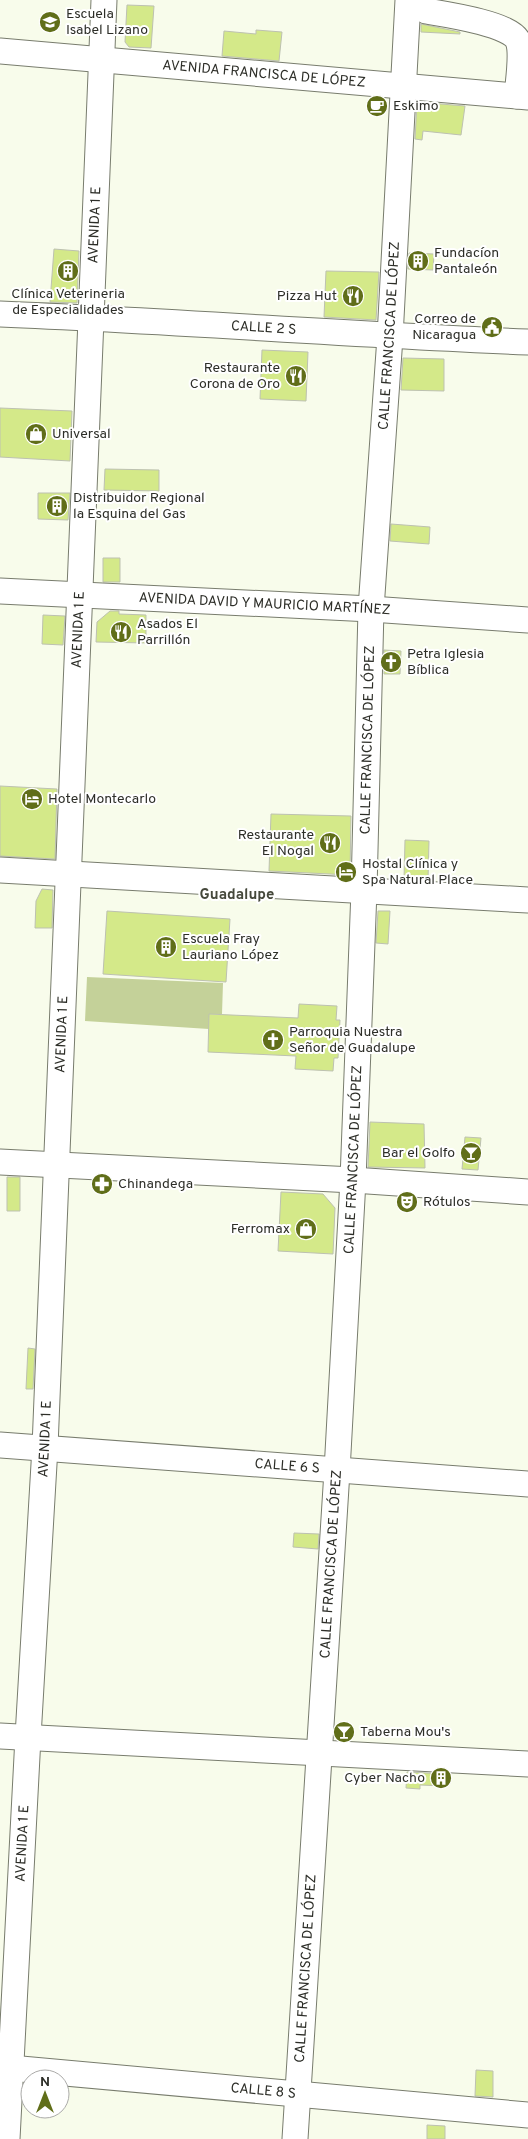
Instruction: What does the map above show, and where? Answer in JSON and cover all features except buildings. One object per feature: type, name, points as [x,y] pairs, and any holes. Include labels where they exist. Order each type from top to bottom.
[{"type":"street","name":"AVENIDA 1 E","points":[[7,2139],[5,2066],[28,1737],[45,1447],[92,318],[100,60],[104,0]]},
{"type":"street","name":"CALLE FRANCISCA DE LÓPEZ","points":[[295,2139],[337,1471],[353,1180],[364,890],[371,610],[390,337],[404,86],[417,5]]},
{"type":"street","points":[[417,5],[498,26],[514,35],[518,40],[523,96]]},
{"type":"street","name":"AVENIDA FRANCISCA DE LÓPEZ","points":[[0,51],[523,96]]},
{"type":"street","name":"CALLE 2 S","points":[[0,314],[390,337],[528,342]]},
{"type":"street","name":"AVENIDA DAVID Y MAURICIO MARTÍNEZ","points":[[0,591],[528,620]]},
{"type":"street","points":[[0,870],[528,900]]},
{"type":"street","points":[[0,1162],[353,1180],[528,1192]]},
{"type":"street","name":"CALLE 6 S","points":[[0,1445],[528,1484]]},
{"type":"street","points":[[0,1736],[528,1764]]},
{"type":"street","name":"CALLE 8 S","points":[[5,2066],[528,2114]]},
{"type":"green space","points":[[87,977],[223,983],[222,1014],[209,1014],[209,1029],[85,1021]]},
{"type":"place","name":"Escuela Isabel Lizano","points":[[50,22]]},
{"type":"place","name":"Eskimo","points":[[377,106]]},
{"type":"place","name":"Fundacíon Pantaleón","points":[[418,261]]},
{"type":"place","name":"Clínica Veterineria de Especialidades","points":[[68,271]]},
{"type":"place","name":"Pizza Hut","points":[[353,296]]},
{"type":"place","name":"Correo de Nicaragua","points":[[492,327]]},
{"type":"place","name":"Restaurante Corona de Oro","points":[[296,376]]},
{"type":"place","name":"Universal","points":[[36,434]]},
{"type":"place","name":"Distribuidor Regional la Esquina del Gas","points":[[57,506]]},
{"type":"place","name":"Asados El Parrillón","points":[[121,632]]},
{"type":"place","name":"Petra Iglesia Bíblica","points":[[391,662]]},
{"type":"place","name":"Hotel Montecarlo","points":[[32,799]]},
{"type":"place","name":"Restaurante El Nogal","points":[[330,843]]},
{"type":"place","name":"Hostal Clínica y Spa Natural Place","points":[[346,872]]},
{"type":"place","name":"Escuela Fray Lauriano López","points":[[166,947]]},
{"type":"place","name":"Parroquia Nuestra Señor de Guadalupe","points":[[273,1040]]},
{"type":"place","name":"Bar el Golfo","points":[[471,1153]]},
{"type":"place","name":"Chinandega","points":[[102,1184]]},
{"type":"place","name":"Rótulos","points":[[407,1202]]},
{"type":"place","name":"Ferromax","points":[[306,1229]]},
{"type":"place","name":"Taberna Mou's","points":[[344,1732]]},
{"type":"place","name":"Cyber Nacho","points":[[441,1778]]},
{"type":"district","name":"Guadalupe","points":[[237,895]]}]
